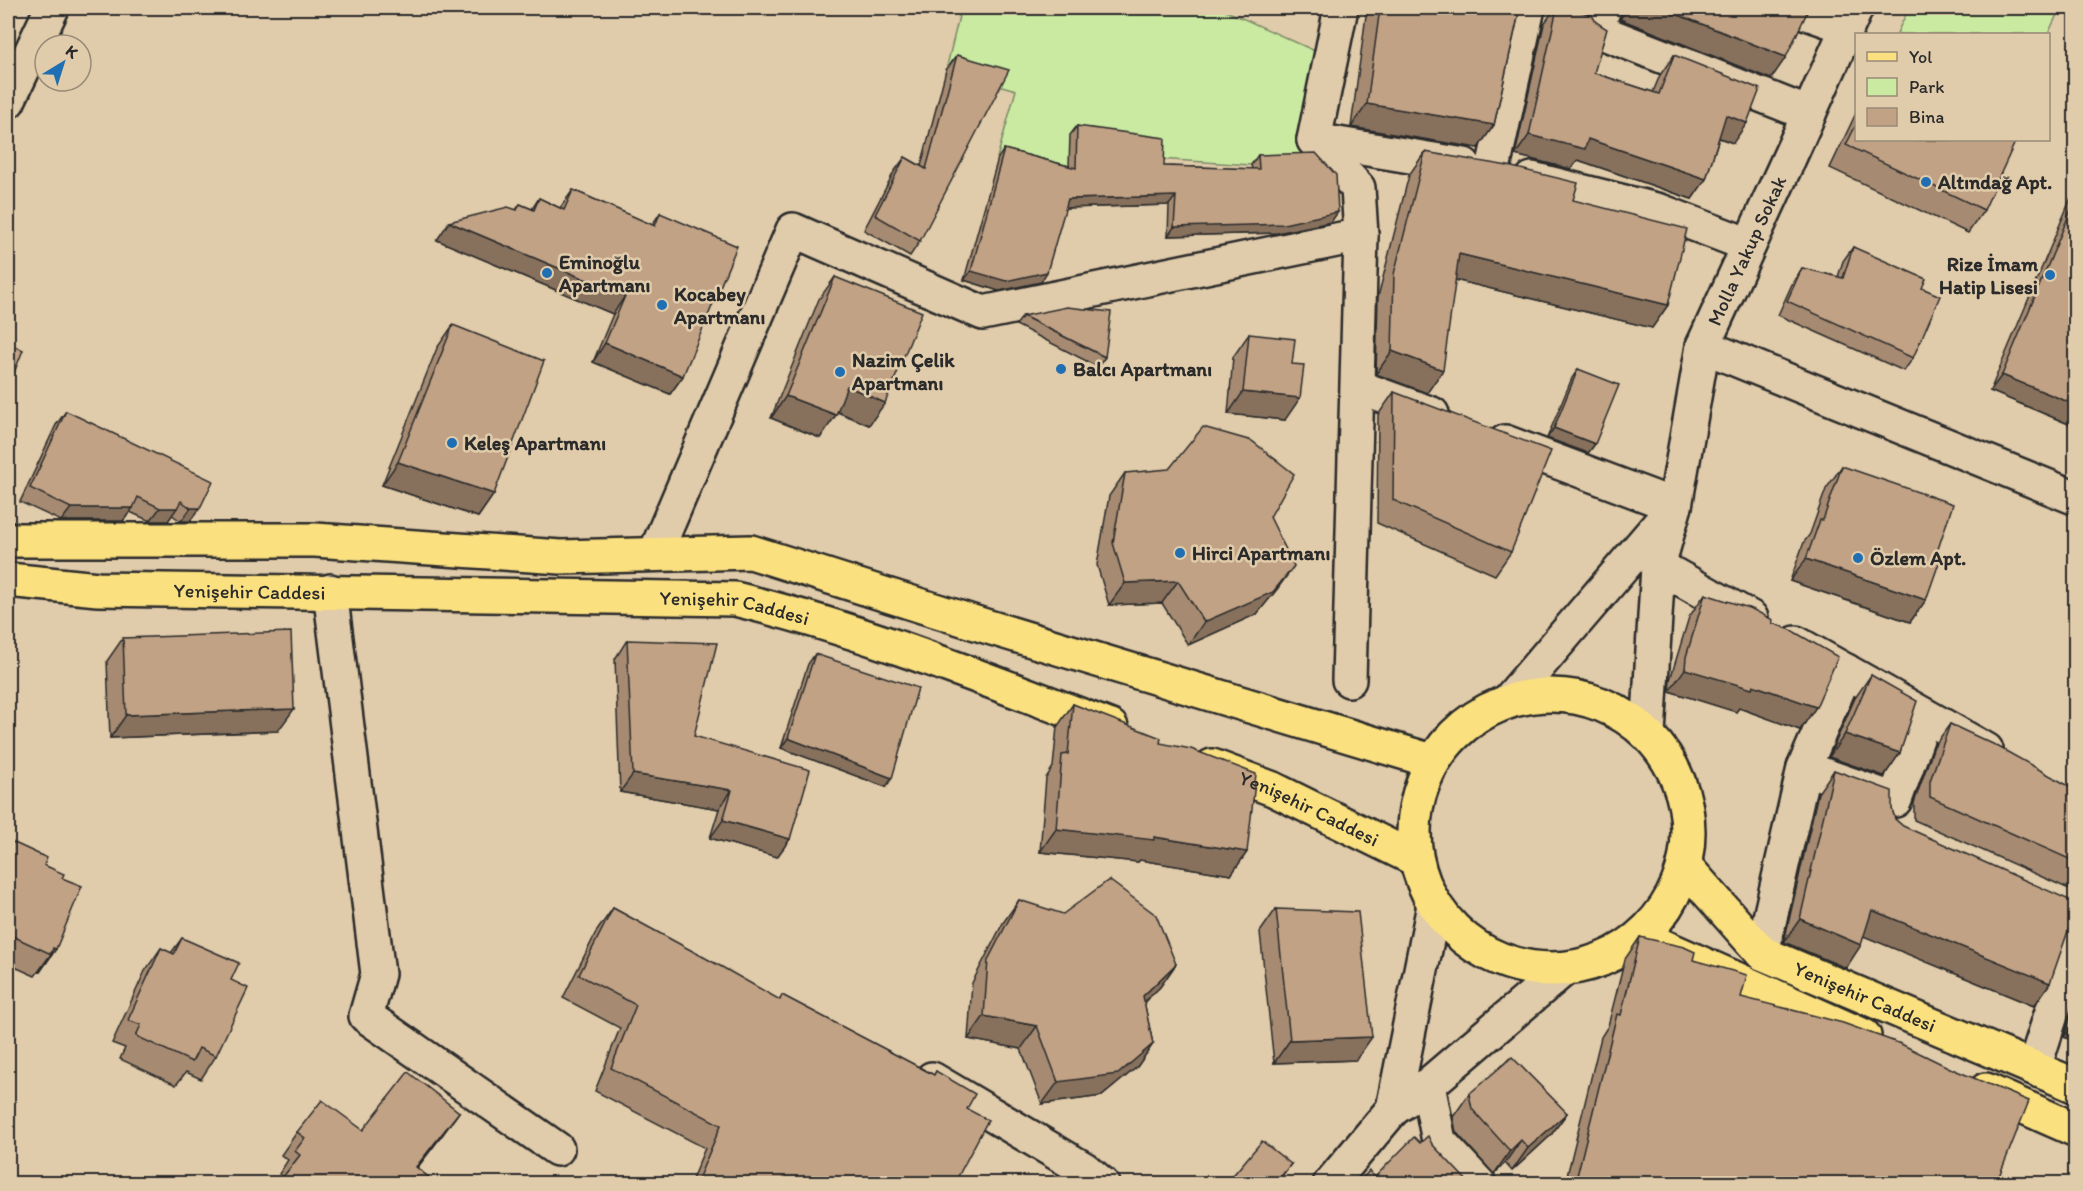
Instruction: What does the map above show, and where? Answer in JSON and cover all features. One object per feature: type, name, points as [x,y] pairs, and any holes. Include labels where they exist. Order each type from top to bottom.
[{"type":"main road","points":[[8,540],[315,540],[561,557],[751,552],[982,625],[1432,761]]},
{"type":"main road","name":"Yenişehir Caddesi","points":[[8,580],[98,589],[735,598],[792,613],[953,667],[1140,739]]},
{"type":"main road","points":[[1559,693],[1607,706],[1648,735],[1677,776],[1689,824],[1685,866],[1668,905],[1641,937],[1606,959],[1564,969],[1514,965],[1469,943],[1434,905],[1415,859],[1415,808],[1432,761],[1464,723],[1509,700],[1559,693]]},
{"type":"main road","name":"Yenişehir Caddesi","points":[[1185,756],[1273,789],[1415,859]]},
{"type":"main road","name":"Yenişehir Caddesi","points":[[1685,866],[1762,952],[2076,1086]]},
{"type":"main road","name":"Yenişehir Caddesi","points":[[1641,937],[1891,1048]]},
{"type":"main road","points":[[1956,1077],[2076,1130]]},
{"type":"street","points":[[8,101],[52,8]]},
{"type":"street","points":[[1314,140],[1341,8]]},
{"type":"street","points":[[1493,170],[1528,8]]},
{"type":"street","points":[[1604,8],[1596,30],[1809,114]]},
{"type":"street","points":[[1793,8],[1851,17]]},
{"type":"street","name":"Molla Yakup Sokak","points":[[1648,735],[1658,566],[1676,506],[1703,346],[1851,17]]},
{"type":"street","points":[[1314,140],[1493,170],[1660,211],[1749,245]]},
{"type":"street","points":[[1314,140],[1359,188],[1361,235],[1358,387],[1349,680]]},
{"type":"street","points":[[655,554],[793,230],[983,313],[1361,235]]},
{"type":"street","points":[[1703,346],[2076,498]]},
{"type":"street","points":[[1358,387],[1676,506],[1509,700]]},
{"type":"street","points":[[1658,566],[2015,767]]},
{"type":"street","points":[[330,591],[378,974],[366,1016],[558,1149]]},
{"type":"street","points":[[1762,952],[1803,768],[1846,672]]},
{"type":"street","points":[[1895,832],[1895,800],[1925,716]]},
{"type":"street","points":[[1803,768],[1895,800]]},
{"type":"street","points":[[1393,1109],[1434,905]]},
{"type":"street","points":[[2034,1068],[2072,919]]},
{"type":"street","points":[[1330,1184],[1393,1109],[1428,1085],[1564,969]]},
{"type":"street","points":[[909,1065],[1084,1169],[1102,1184]]},
{"type":"street","points":[[1428,1085],[1439,1140],[1479,1184]]},
{"type":"green space","points":[[961,8],[1220,8],[1315,51],[1302,163],[1251,165],[1158,159],[1069,177],[997,158],[1016,90],[946,70]]},
{"type":"green space","points":[[1909,8],[2060,8],[2048,33],[1897,33]]},
{"type":"building","points":[[1380,8],[1520,8],[1494,125],[1367,104]]},
{"type":"building","points":[[1557,8],[1568,8],[1592,15],[1596,22],[1607,29],[1594,73],[1659,94],[1674,55],[1760,89],[1747,123],[1726,115],[1706,179],[1588,139],[1585,149],[1529,135]]},
{"type":"building","points":[[1661,8],[1809,8],[1786,57]]},
{"type":"building","points":[[957,55],[1009,70],[920,241],[875,215],[905,157],[926,169]]},
{"type":"building","points":[[1077,126],[1165,138],[1164,166],[1259,169],[1258,155],[1316,153],[1336,175],[1338,212],[1284,224],[1174,227],[1176,196],[1068,199],[1047,272],[1006,281],[971,271],[1004,149],[1076,168]]},
{"type":"building","points":[[1855,127],[1855,141],[2016,141],[1984,210],[1846,145]]},
{"type":"building","points":[[1425,152],[1508,166],[1578,183],[1573,200],[1687,229],[1668,305],[1459,254],[1443,370],[1392,351],[1394,274]]},
{"type":"building","points":[[573,190],[655,226],[660,213],[737,246],[683,376],[605,343],[625,296],[449,222],[508,207],[517,210],[520,204],[534,210],[539,198],[564,210]]},
{"type":"building","points":[[2076,198],[2076,405],[2002,375]]},
{"type":"building","points":[[1853,247],[1926,279],[1922,288],[1940,296],[1913,358],[1787,301],[1802,268],[1843,278]]},
{"type":"building","name":"Nazim Çelik Apartmanı","points":[[835,277],[922,312],[885,403],[847,386],[836,415],[786,396]]},
{"type":"building","points":[[1067,307],[1111,312],[1105,357],[1023,316]]},
{"type":"building","name":"Keleş Apartmanı","points":[[453,325],[544,361],[494,494],[398,462]]},
{"type":"building","points":[[1249,334],[1295,339],[1292,364],[1304,365],[1300,398],[1243,392]]},
{"type":"building","points":[[8,343],[23,350],[8,388]]},
{"type":"building","points":[[1578,369],[1619,385],[1595,444],[1554,428]]},
{"type":"building","points":[[1394,392],[1551,451],[1511,552],[1393,500]]},
{"type":"building","points":[[66,411],[213,481],[200,508],[191,508],[181,501],[177,508],[160,508],[138,497],[133,508],[71,508],[30,488]]},
{"type":"building","name":"Hirci Apartmanı","points":[[1203,427],[1252,441],[1294,474],[1270,517],[1294,566],[1273,592],[1204,622],[1178,581],[1125,583],[1113,543],[1125,473],[1169,469]]},
{"type":"building","name":"Özlem Apt.","points":[[1842,466],[1953,504],[1935,558],[1940,560],[1926,600],[1806,559]]},
{"type":"building","points":[[1705,594],[1752,609],[1773,620],[1772,623],[1791,630],[1838,657],[1816,707],[1753,685],[1752,689],[1685,669],[1686,657]]},
{"type":"building","points":[[291,632],[294,709],[126,715],[123,638]]},
{"type":"building","points":[[627,640],[717,643],[694,736],[810,770],[790,839],[723,820],[732,790],[633,774]]},
{"type":"building","points":[[815,654],[918,688],[892,778],[788,738]]},
{"type":"building","points":[[1871,675],[1917,701],[1900,753],[1845,734]]},
{"type":"building","points":[[1073,704],[1161,738],[1160,743],[1191,749],[1256,774],[1247,852],[1154,837],[1154,840],[1056,829],[1062,755],[1068,754]]},
{"type":"building","points":[[1950,724],[1995,745],[2076,790],[2076,862],[1930,797],[1930,781]]},
{"type":"building","points":[[1834,770],[1892,791],[1892,809],[1895,819],[1903,826],[2076,903],[2050,983],[1872,910],[1861,945],[1800,919]]},
{"type":"building","points":[[8,840],[47,858],[44,865],[64,874],[62,878],[82,886],[56,949],[53,948],[51,954],[8,934]]},
{"type":"building","points":[[1109,880],[1156,915],[1176,964],[1143,996],[1153,1044],[1118,1074],[1058,1082],[1037,1026],[984,1016],[988,960],[1019,900],[1063,914]]},
{"type":"building","points":[[613,908],[780,1000],[782,995],[934,1075],[936,1071],[975,1094],[967,1109],[988,1120],[954,1184],[696,1184],[721,1125],[611,1068],[636,1005],[579,975]]},
{"type":"building","points":[[1276,909],[1358,912],[1372,1037],[1290,1040]]},
{"type":"building","points":[[1640,937],[1684,947],[1695,952],[1693,960],[1747,975],[1741,997],[1843,1023],[1901,1044],[1952,1069],[2029,1101],[1996,1184],[1733,1184],[1704,1177],[1703,1184],[1575,1184],[1617,1014],[1621,1015]]},
{"type":"building","points":[[182,938],[239,963],[231,980],[248,988],[216,1056],[199,1048],[192,1062],[136,1036],[141,1025],[128,1020],[161,948],[174,954]]},
{"type":"building","points":[[1512,1057],[1567,1113],[1528,1148],[1521,1140],[1510,1151],[1472,1109],[1469,1094]]},
{"type":"building","points":[[408,1072],[459,1112],[416,1167],[437,1184],[291,1184],[283,1177],[300,1155],[295,1151],[305,1138],[297,1132],[322,1100],[363,1130]]},
{"type":"building","points":[[1428,1136],[1432,1144],[1470,1184],[1357,1184],[1369,1171],[1375,1177],[1414,1137],[1420,1143]]},
{"type":"building","points":[[1262,1141],[1291,1164],[1275,1184],[1236,1184],[1230,1179]]},
{"type":"place","name":"Altındağ Apt.","points":[[1926,182]]},
{"type":"place","name":"Eminoğlu Apartmanı","points":[[547,273]]},
{"type":"place","name":"Rize İmam Hatip Lisesi","points":[[2050,275]]},
{"type":"place","name":"Kocabey Apartmanı","points":[[662,305]]},
{"type":"place","name":"Balcı Apartmanı","points":[[1061,369]]},
{"type":"place","name":"Nazim Çelik Apartmanı","points":[[840,372]]},
{"type":"place","name":"Keleş Apartmanı","points":[[452,443]]},
{"type":"place","name":"Hirci Apartmanı","points":[[1180,553]]},
{"type":"place","name":"Özlem Apt.","points":[[1858,558]]}]
